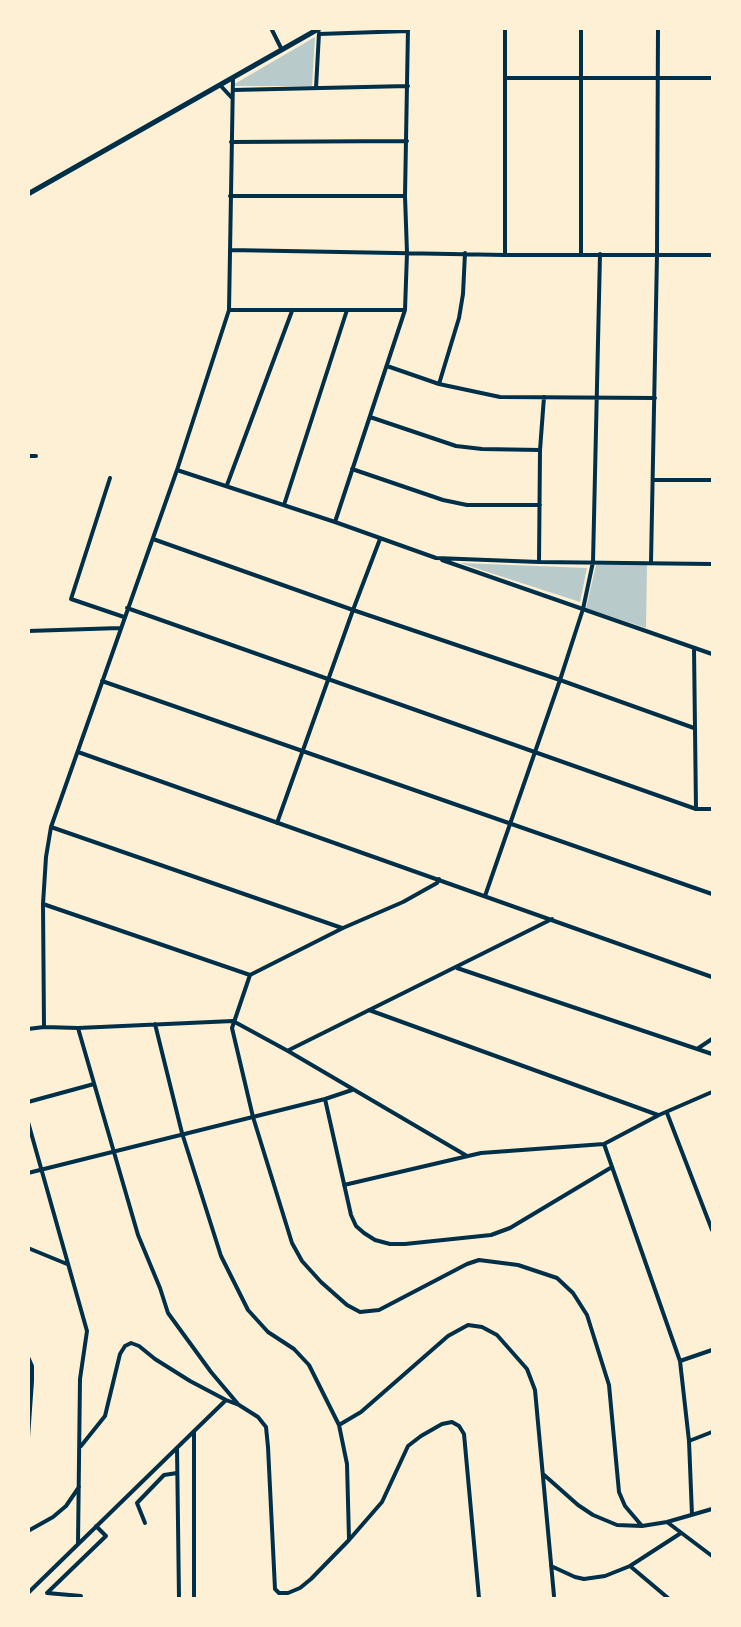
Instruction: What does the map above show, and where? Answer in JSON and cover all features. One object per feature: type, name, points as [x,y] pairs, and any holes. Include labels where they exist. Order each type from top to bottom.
[{"type":"main road","points":[[28,194],[232,78],[320,31]]},
{"type":"street","points":[[271,28],[283,50]]},
{"type":"street","points":[[505,28],[505,255]]},
{"type":"street","points":[[580,255],[581,28]]},
{"type":"street","points":[[651,562],[657,255],[658,28]]},
{"type":"street","points":[[316,88],[320,31],[408,30],[405,310],[335,522]]},
{"type":"street","points":[[44,1027],[43,904],[46,857],[51,826],[177,470],[229,310],[232,78]]},
{"type":"street","points":[[505,78],[712,78]]},
{"type":"street","points":[[220,85],[233,99]]},
{"type":"street","points":[[233,90],[408,86]]},
{"type":"street","points":[[231,142],[407,141]]},
{"type":"street","points":[[230,196],[405,196]]},
{"type":"street","points":[[230,250],[505,255],[712,255]]},
{"type":"street","points":[[439,384],[459,318],[465,254]]},
{"type":"street","points":[[485,896],[560,680],[583,609],[594,562],[600,254]]},
{"type":"street","points":[[229,310],[405,310]]},
{"type":"street","points":[[284,505],[347,310]]},
{"type":"street","points":[[227,485],[292,311]]},
{"type":"street","points":[[387,366],[439,384],[500,397],[655,398]]},
{"type":"street","points":[[539,562],[540,450],[544,397]]},
{"type":"street","points":[[370,417],[456,446],[540,450]]},
{"type":"street","points":[[28,456],[36,456]]},
{"type":"street","points":[[177,470],[335,522],[712,654]]},
{"type":"street","points":[[352,470],[443,500],[467,505],[540,505]]},
{"type":"street","points":[[110,478],[71,599],[124,618]]},
{"type":"street","points":[[654,480],[712,480]]},
{"type":"street","points":[[277,823],[352,610],[380,538]]},
{"type":"street","points":[[153,539],[694,728]]},
{"type":"street","points":[[436,558],[712,564]]},
{"type":"street","points":[[127,608],[696,810],[712,809]]},
{"type":"street","points":[[28,631],[120,628]]},
{"type":"street","points":[[694,648],[696,810]]},
{"type":"street","points":[[102,681],[712,894]]},
{"type":"street","points":[[78,752],[712,976]]},
{"type":"street","points":[[51,826],[343,928]]},
{"type":"street","points":[[440,879],[437,883],[403,902],[343,928],[250,975],[232,1028],[253,1117],[296,1252],[321,1282],[353,1310],[367,1312],[379,1310],[479,1260],[518,1265],[557,1278],[573,1293],[587,1315],[609,1385],[619,1492],[625,1506],[642,1526]]},
{"type":"street","points":[[43,904],[250,975]]},
{"type":"street","points":[[288,1050],[552,919]]},
{"type":"street","points":[[457,968],[712,1054]]},
{"type":"street","points":[[369,1010],[659,1115]]},
{"type":"street","points":[[28,1029],[233,1021],[288,1050],[467,1156]]},
{"type":"street","points":[[155,1024],[182,1133],[221,1256],[248,1310],[268,1332],[294,1349],[309,1365],[339,1425],[347,1464],[349,1540]]},
{"type":"street","points":[[78,1028],[112,1152],[138,1235],[168,1313],[239,1405]]},
{"type":"street","points":[[697,1049],[712,1039]]},
{"type":"street","points":[[28,1102],[94,1084]]},
{"type":"street","points":[[28,1173],[353,1090]]},
{"type":"street","points":[[344,1185],[467,1156],[604,1144],[659,1115],[712,1092]]},
{"type":"street","points":[[325,1099],[351,1215],[356,1226],[364,1233],[375,1240],[390,1244],[491,1235],[510,1228],[612,1167]]},
{"type":"street","points":[[667,1113],[712,1230]]},
{"type":"street","points":[[28,1122],[87,1331],[80,1378],[81,1446],[78,1542]]},
{"type":"street","points":[[604,1144],[680,1361],[689,1441],[692,1515]]},
{"type":"street","points":[[28,1248],[67,1264]]},
{"type":"street","points":[[339,1425],[361,1412],[448,1336],[468,1325],[482,1327],[497,1335],[527,1369],[535,1390],[554,1596]]},
{"type":"street","points":[[81,1446],[105,1416],[120,1354],[125,1346],[131,1343],[190,1380],[258,1417],[266,1427],[275,1589],[279,1593],[288,1593],[300,1588],[349,1540],[382,1502],[408,1446],[435,1428],[452,1422],[459,1426],[464,1434],[479,1599]]},
{"type":"street","points":[[680,1361],[712,1350]]},
{"type":"street","points":[[28,1357],[32,1366],[32,1381],[28,1437]]},
{"type":"street","points":[[28,1593],[226,1400]]},
{"type":"street","points":[[194,1431],[194,1599]]},
{"type":"street","points":[[689,1441],[712,1432]]},
{"type":"street","points":[[177,1448],[179,1599]]},
{"type":"street","points":[[145,1523],[137,1503],[164,1475],[177,1473]]},
{"type":"street","points":[[543,1474],[578,1506],[617,1525],[642,1526],[667,1522],[712,1509]]},
{"type":"street","points":[[28,1531],[66,1506],[79,1487]]},
{"type":"street","points":[[667,1522],[712,1556]]},
{"type":"street","points":[[81,1596],[47,1593],[106,1536],[96,1526]]},
{"type":"street","points":[[551,1566],[584,1579],[605,1576],[630,1566],[681,1533]]},
{"type":"street","points":[[630,1566],[668,1599]]},
{"type":"shaded area","points":[[315,37],[312,86],[231,86]]},
{"type":"shaded area","points":[[460,563],[587,568],[580,602]]},
{"type":"shaded area","points":[[596,565],[647,565],[646,628],[586,608]]}]
